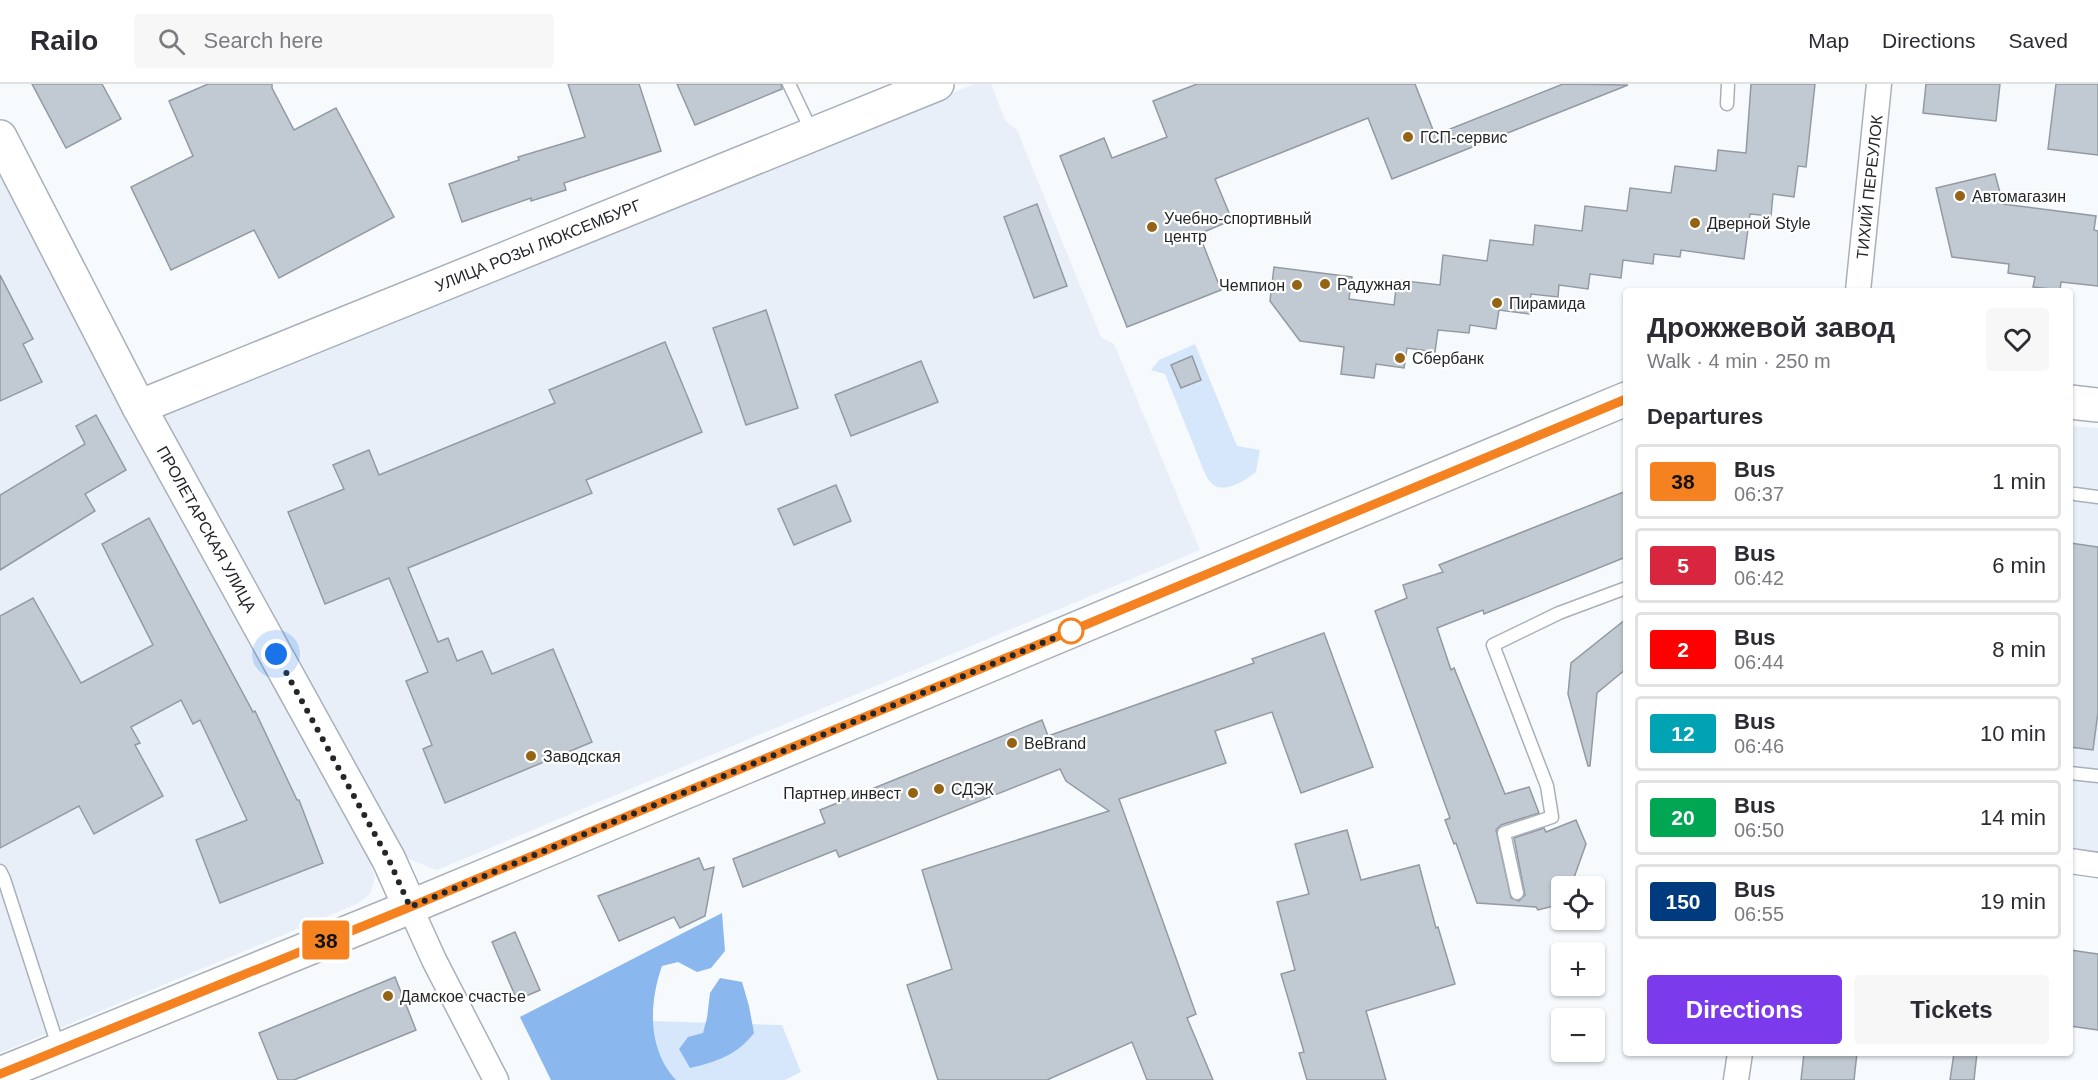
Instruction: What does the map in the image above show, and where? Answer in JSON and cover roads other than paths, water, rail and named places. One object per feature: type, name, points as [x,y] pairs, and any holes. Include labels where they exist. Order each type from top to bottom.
[{"type":"main road","name":"УЛИЦА РОЗЫ ЛЮКСЕМБУРГ","points":[[139,407],[937,84]]},
{"type":"main road","name":"ПРОЛЕТАРСКАЯ УЛИЦА","points":[[0,137],[139,407],[389,860],[410,907]]},
{"type":"main road","points":[[0,1074],[410,907],[1623,400]]},
{"type":"main road","points":[[2073,402],[2098,405]]},
{"type":"street","name":"ТИХИЙ ПЕРЕУЛОК","points":[[1858,288],[1879,84]]},
{"type":"street","points":[[2073,861],[2098,865]]},
{"type":"street","name":"ПРОЛЕТАРСКАЯ УЛИЦА","points":[[410,907],[434,960],[496,1080]]},
{"type":"street","points":[[1736,1080],[1740,1056]]},
{"type":"lane","points":[[789,84],[813,134]]},
{"type":"lane","points":[[1727,104],[1728,84]]},
{"type":"lane","points":[[2075,494],[2098,497]]},
{"type":"lane","points":[[1517,893],[1504,833],[1552,817],[1547,786],[1493,645],[1559,613],[1623,589]]},
{"type":"lane","points":[[2073,773],[2098,776]]},
{"type":"lane","points":[[0,871],[59,1050]]},
{"type":"place","name":"ГСП-сервис","points":[[1408,137]]},
{"type":"place","name":"Автомагазин","points":[[1960,196]]},
{"type":"place","name":"Дверной Style","points":[[1695,223]]},
{"type":"place","name":"Учебно-спортивный центр","points":[[1152,227]]},
{"type":"place","name":"Радужная","points":[[1325,284]]},
{"type":"place","name":"Чемпион","points":[[1297,285]]},
{"type":"place","name":"Пирамида","points":[[1497,303]]},
{"type":"place","name":"Сбербанк","points":[[1400,358]]},
{"type":"place","name":"BeBrand","points":[[1012,743]]},
{"type":"place","name":"Заводская","points":[[531,756]]},
{"type":"place","name":"СДЭК","points":[[939,789]]},
{"type":"place","name":"Партнер инвест","points":[[913,793]]},
{"type":"place","name":"Дамское счастье","points":[[388,996]]}]
